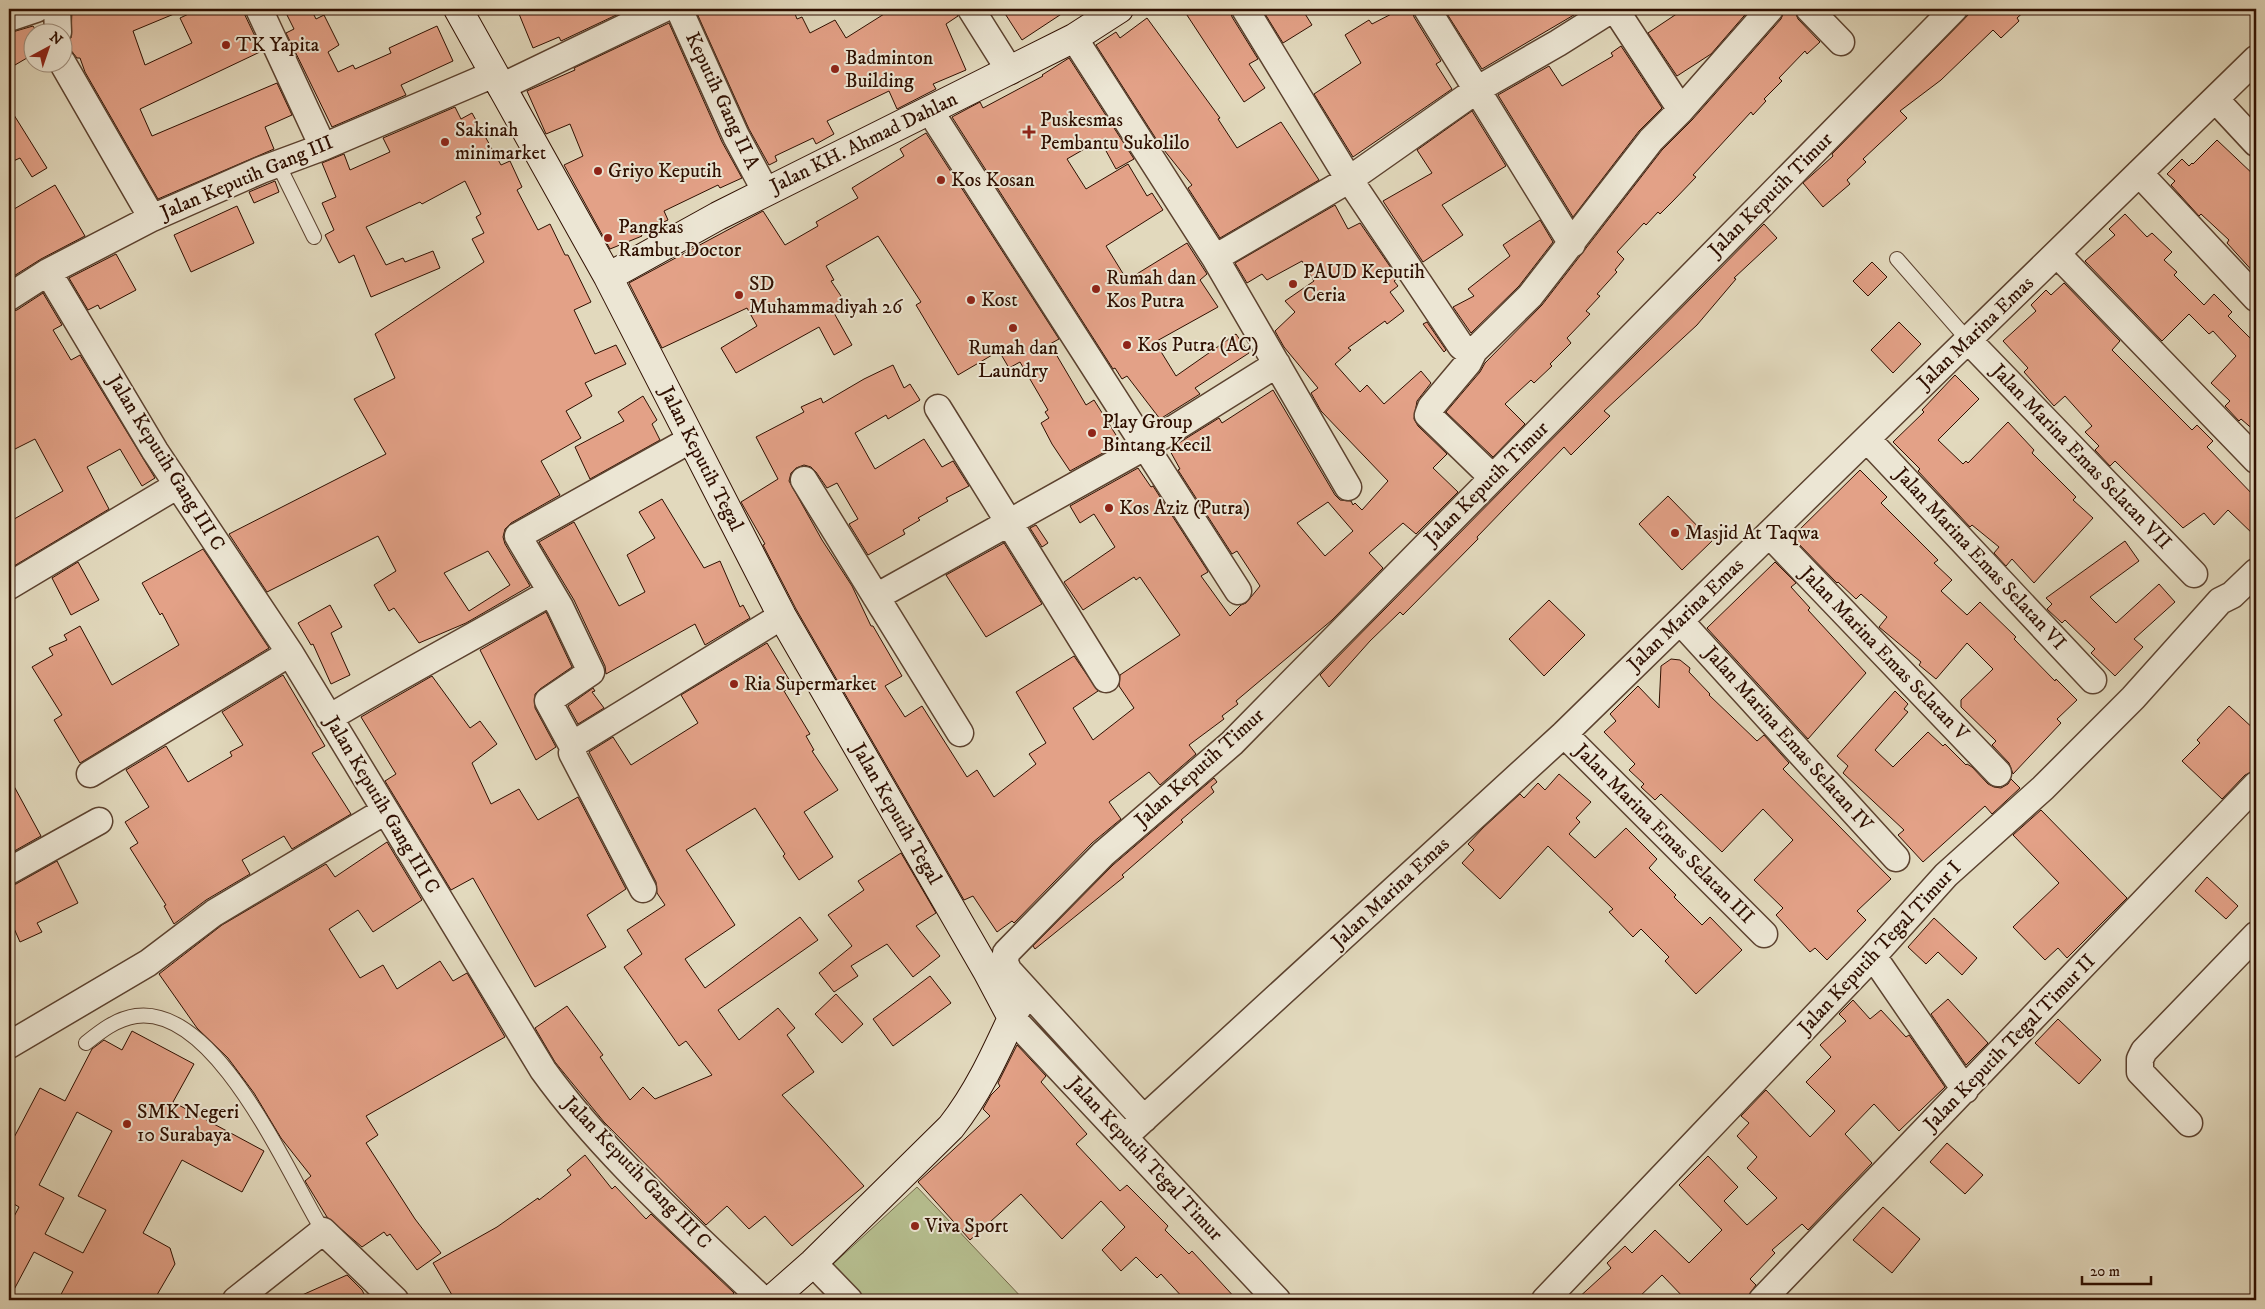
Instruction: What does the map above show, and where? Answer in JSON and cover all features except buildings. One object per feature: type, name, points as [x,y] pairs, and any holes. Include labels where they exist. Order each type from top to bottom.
[{"type":"main road","name":"Jalan Keputih Tegal","points":[[458,9],[608,276],[690,440],[782,616],[987,971],[1012,1018]]},
{"type":"main road","name":"Jalan KH. Ahmad Dahlan","points":[[608,276],[766,192],[1074,38],[1119,9]]},
{"type":"main road","points":[[771,1300],[936,1144],[960,1115],[981,1084],[1012,1018]]},
{"type":"street","points":[[9,18],[36,9]]},
{"type":"street","points":[[57,9],[58,22]]},
{"type":"street","points":[[259,9],[323,147]]},
{"type":"street","name":"Jalan Keputih Gang III","points":[[9,297],[48,272],[152,218],[278,164],[498,81],[663,9]]},
{"type":"street","name":"Keputih Gang II A","points":[[679,9],[736,136],[766,192]]},
{"type":"street","points":[[971,9],[1010,70]]},
{"type":"street","points":[[1245,9],[1350,179],[1467,349]]},
{"type":"street","points":[[1427,9],[1572,244]]},
{"type":"street","points":[[1215,258],[1350,179],[1478,89],[1614,9],[1681,110]]},
{"type":"street","points":[[1493,478],[1428,415],[1431,407],[1459,375],[1467,349],[1530,296],[1572,244],[1636,158],[1770,9]]},
{"type":"street","points":[[1809,9],[1841,42]]},
{"type":"street","name":"Jalan Keputih Timur","points":[[1027,992],[1006,966],[1006,952],[1010,947],[1103,854],[1232,743],[1954,9]]},
{"type":"street","points":[[1074,38],[1215,258],[1348,487]]},
{"type":"street","name":"Jalan Marina Emas","points":[[1124,1137],[1564,734],[2256,59]]},
{"type":"street","points":[[66,72],[152,218]]},
{"type":"street","points":[[2215,99],[2256,143]]},
{"type":"street","points":[[930,111],[1238,591]]},
{"type":"street","points":[[2139,174],[2256,298]]},
{"type":"street","points":[[2057,254],[2256,460]]},
{"type":"street","name":"Jalan Keputih Gang III C","points":[[48,272],[178,485],[290,653],[543,1070],[567,1102],[660,1202],[763,1300]]},
{"type":"street","name":"Jalan Marina Emas Selatan VII","points":[[1968,340],[2194,574]]},
{"type":"street","points":[[876,597],[1146,446],[1277,364]]},
{"type":"street","points":[[938,408],[1106,680]]},
{"type":"street","name":"Jalan Marina Emas Selatan VI","points":[[1867,438],[2093,680]]},
{"type":"street","points":[[574,747],[548,701],[591,672],[551,592],[518,536],[690,440]]},
{"type":"street","points":[[804,480],[960,733]]},
{"type":"street","points":[[9,586],[178,485]]},
{"type":"street","name":"Jalan Marina Emas Selatan V","points":[[1769,534],[1998,773]]},
{"type":"street","name":"Jalan Keputih Tegal Timur I","points":[[1545,1300],[1873,956],[1946,875],[2043,788],[2133,698],[2220,601],[2232,595],[2256,572]]},
{"type":"street","points":[[329,718],[424,662],[469,640],[551,592]]},
{"type":"street","points":[[643,889],[572,753],[574,747],[580,739],[782,616]]},
{"type":"street","name":"Jalan Marina Emas Selatan IV","points":[[1680,621],[1896,858]]},
{"type":"street","points":[[90,774],[290,653]]},
{"type":"street","name":"Jalan Marina Emas Selatan III","points":[[1564,734],[1764,934]]},
{"type":"street","name":"Jalan Keputih Tegal Timur II","points":[[1762,1300],[2256,785]]},
{"type":"street","points":[[9,1045],[148,963],[214,913],[252,889],[385,812]]},
{"type":"street","points":[[9,871],[100,821]]},
{"type":"street","points":[[2189,1123],[2140,1072],[2140,1059],[2144,1051],[2256,935]]},
{"type":"street","points":[[1873,956],[1965,1090]]},
{"type":"street","points":[[1012,1018],[1027,992],[1144,1119]]},
{"type":"street","name":"Jalan Keputih Tegal Timur","points":[[1012,1018],[1277,1300]]},
{"type":"street","points":[[236,1300],[323,1231],[395,1300]]},
{"type":"street","points":[[813,1262],[849,1300]]},
{"type":"lane","points":[[278,164],[314,237]]},
{"type":"lane","points":[[1897,259],[1968,340]]},
{"type":"lane","points":[[86,1043],[111,1024],[137,1016],[161,1018],[179,1025],[193,1034],[221,1064],[253,1105],[323,1231]]},
{"type":"green space","name":"Viva Sport","points":[[917,1187],[1024,1300],[864,1300],[831,1266]]},
{"type":"place","name":"TK Yapita","points":[[226,45]]},
{"type":"place","name":"Badminton Building","points":[[835,69]]},
{"type":"place","name":"Puskesmas Pembantu Sukolilo","points":[[1029,132]]},
{"type":"place","name":"Sakinah minimarket","points":[[445,142]]},
{"type":"place","name":"Griyo Keputih","points":[[598,171]]},
{"type":"place","name":"Kos Kosan","points":[[941,180]]},
{"type":"place","name":"Pangkas Rambut Doctor","points":[[608,238]]},
{"type":"place","name":"PAUD Keputih Ceria","points":[[1293,284]]},
{"type":"place","name":"Rumah dan Kos Putra","points":[[1096,289]]},
{"type":"place","name":"SD Muhammadiyah 26","points":[[739,295]]},
{"type":"place","name":"Kost","points":[[971,300]]},
{"type":"place","name":"Rumah dan Laundry","points":[[1013,328]]},
{"type":"place","name":"Kos Putra (AC)","points":[[1127,345]]},
{"type":"place","name":"Play Group Bintang Kecil","points":[[1092,433]]},
{"type":"place","name":"Kos Aziz (Putra)","points":[[1109,508]]},
{"type":"place","name":"Masjid At Taqwa","points":[[1675,533]]},
{"type":"place","name":"Ria Supermarket","points":[[734,684]]},
{"type":"place","name":"SMK Negeri 10 Surabaya","points":[[127,1124]]},
{"type":"place","name":"Viva Sport","points":[[915,1226]]}]
